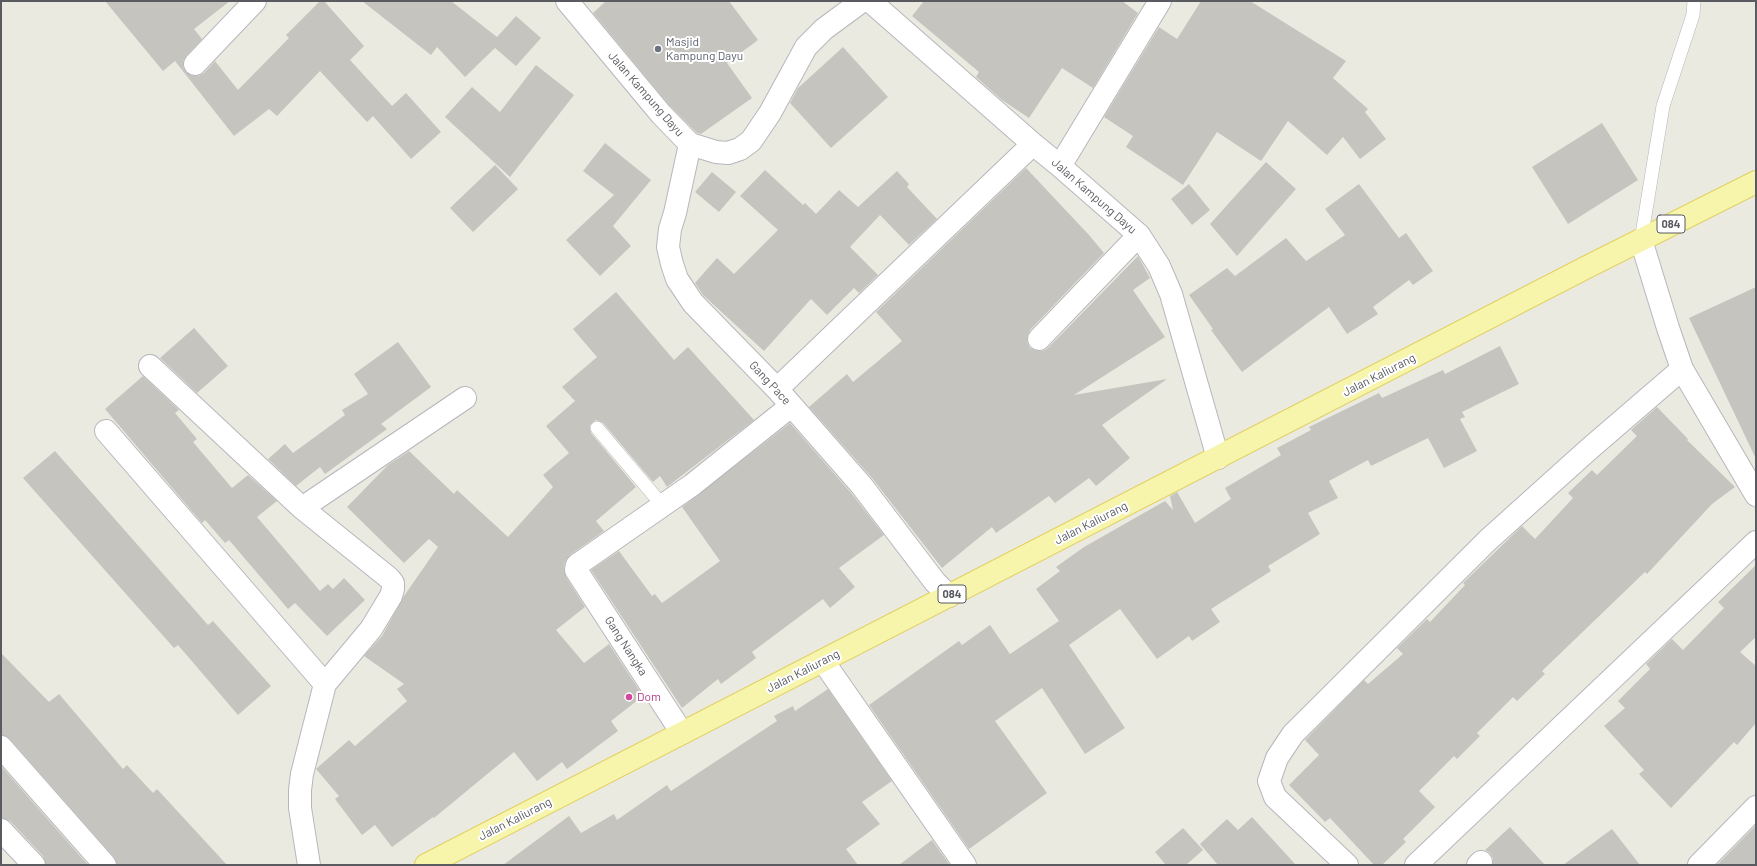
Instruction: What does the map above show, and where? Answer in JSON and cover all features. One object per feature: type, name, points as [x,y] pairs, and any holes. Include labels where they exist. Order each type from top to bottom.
[{"type":"main road","name":"Jalan Kaliurang","points":[[426,865],[1479,324],[1587,267],[1756,182]]},
{"type":"street","points":[[195,64],[254,1]]},
{"type":"street","name":"Jalan Kampung Dayu","points":[[567,1],[661,114],[690,144],[716,152],[728,152],[740,149],[751,141],[770,113],[806,47],[824,29],[862,1]]},
{"type":"street","name":"Jalan Kampung Dayu","points":[[870,1],[1139,235],[1166,280],[1218,458]]},
{"type":"street","points":[[1060,166],[1160,1]]},
{"type":"street","name":"Gang Pace","points":[[690,144],[675,213],[670,229],[668,246],[677,278],[693,303],[777,389],[862,486],[930,576],[949,596]]},
{"type":"street","points":[[777,389],[1033,144]]},
{"type":"street","points":[[1039,339],[1139,235]]},
{"type":"street","points":[[1641,240],[1682,369],[1756,495]]},
{"type":"street","points":[[150,366],[302,508],[389,578],[393,583],[391,596],[371,629],[325,684],[302,774],[300,790],[300,808],[309,865]]},
{"type":"street","points":[[1347,865],[1275,797],[1269,781],[1277,758],[1293,734],[1488,540],[1588,450],[1682,369]]},
{"type":"street","points":[[302,508],[465,398]]},
{"type":"street","points":[[663,506],[718,465],[792,406]]},
{"type":"street","points":[[106,430],[325,684]]},
{"type":"street","name":"Gang Nangka","points":[[663,506],[581,560],[576,565],[576,570],[682,733]]},
{"type":"street","points":[[1416,865],[1756,542]]},
{"type":"street","points":[[823,661],[965,865]]},
{"type":"street","points":[[1,747],[105,865]]},
{"type":"street","points":[[1699,865],[1756,807]]},
{"type":"street","points":[[1,830],[34,865]]},
{"type":"lane","points":[[1641,240],[1663,106],[1693,15],[1694,1]]},
{"type":"lane","points":[[597,428],[663,506]]},
{"type":"building","points":[[105,1],[230,1],[194,29],[202,39],[186,56],[183,61],[183,67],[187,73],[192,76],[198,76],[204,73],[215,61],[238,90],[289,38],[286,35],[320,1],[324,1],[364,46],[350,60],[392,106],[406,93],[441,132],[411,159],[373,116],[367,122],[320,71],[277,116],[269,109],[234,136],[175,61],[163,71]]},
{"type":"building","points":[[362,1],[451,1],[497,37],[516,16],[541,38],[516,66],[495,48],[465,77],[437,47],[431,55]]},
{"type":"building","points":[[606,1],[729,1],[758,40],[727,63],[752,98],[701,134],[697,133],[670,106],[593,13]]},
{"type":"building","points":[[924,1],[1122,1],[1138,13],[1093,88],[1062,68],[1029,118],[1002,100],[976,77],[979,72],[912,16]]},
{"type":"building","points":[[1201,1],[1250,1],[1346,61],[1333,78],[1368,109],[1365,112],[1386,139],[1360,159],[1343,137],[1327,155],[1288,121],[1261,161],[1217,132],[1183,185],[1126,147],[1133,136],[1104,117],[1159,27],[1177,39]]},
{"type":"building","points":[[843,47],[888,97],[831,148],[790,103],[798,88]]},
{"type":"building","points":[[536,65],[574,95],[510,177],[445,117],[472,87],[500,112]]},
{"type":"building","points":[[1602,123],[1638,180],[1568,224],[1532,167]]},
{"type":"building","points":[[605,143],[651,180],[613,226],[631,246],[600,276],[566,240],[614,195],[583,171]]},
{"type":"building","points":[[1266,162],[1296,189],[1237,256],[1210,224]]},
{"type":"building","points":[[495,165],[518,189],[473,232],[450,208]]},
{"type":"building","points":[[1026,168],[1104,253],[1030,330],[1027,336],[1027,342],[1030,348],[1036,351],[1043,351],[1048,348],[1138,256],[1150,278],[1133,290],[1165,337],[1074,395],[1167,379],[1102,425],[1130,458],[1096,486],[1089,478],[1055,503],[1049,496],[996,533],[992,527],[942,568],[872,478],[809,407],[847,374],[853,382],[902,341],[876,312]]},
{"type":"building","points":[[765,170],[803,205],[805,203],[816,214],[839,190],[858,207],[897,171],[909,184],[907,187],[937,219],[909,245],[880,215],[850,247],[878,275],[859,293],[854,288],[827,315],[811,299],[764,351],[703,295],[695,283],[717,258],[734,274],[778,230],[740,196]]},
{"type":"building","points":[[712,172],[736,192],[719,212],[695,192]]},
{"type":"building","points":[[1189,184],[1210,210],[1192,225],[1171,199]]},
{"type":"building","points":[[1359,184],[1399,238],[1406,233],[1433,271],[1413,285],[1409,280],[1373,307],[1378,314],[1347,334],[1329,307],[1242,372],[1211,330],[1213,329],[1189,295],[1227,268],[1235,276],[1286,238],[1306,261],[1345,235],[1325,209]]},
{"type":"building","points":[[1756,287],[1756,459],[1689,318]]},
{"type":"building","points":[[616,292],[674,360],[688,347],[754,420],[667,487],[660,476],[653,482],[603,423],[596,420],[590,425],[591,433],[636,487],[596,521],[604,531],[570,555],[565,562],[564,568],[566,577],[585,607],[556,630],[584,663],[609,644],[643,696],[611,721],[618,731],[567,769],[562,762],[537,781],[514,752],[434,818],[433,817],[392,847],[375,825],[362,835],[335,799],[339,796],[316,769],[349,740],[355,746],[407,701],[397,689],[404,684],[364,656],[382,636],[404,596],[438,547],[429,539],[404,563],[347,507],[388,465],[409,451],[454,494],[457,490],[508,537],[553,487],[543,475],[569,453],[546,426],[575,401],[562,387],[597,357],[573,329]]},
{"type":"building","points":[[194,328],[228,366],[197,393],[160,358]]},
{"type":"building","points":[[398,342],[431,387],[381,424],[387,429],[325,474],[320,467],[296,486],[268,459],[285,444],[293,453],[345,415],[342,410],[368,394],[354,374]]},
{"type":"building","points":[[1500,346],[1519,384],[1462,412],[1465,417],[1460,419],[1477,451],[1444,468],[1428,438],[1371,466],[1368,460],[1329,481],[1338,498],[1308,513],[1320,534],[1268,566],[1271,571],[1211,609],[1220,622],[1192,641],[1189,636],[1157,659],[1120,609],[1069,645],[1125,728],[1085,754],[1042,688],[995,721],[1047,793],[969,849],[869,705],[959,641],[962,645],[990,625],[1010,654],[1059,621],[1036,589],[1060,571],[1056,567],[1084,547],[1165,501],[1173,510],[1170,496],[1177,492],[1195,523],[1231,499],[1225,488],[1281,455],[1277,448],[1311,430],[1309,427],[1379,393],[1382,398],[1443,370],[1445,374]]},
{"type":"building","points":[[143,376],[179,410],[175,413],[197,439],[193,442],[232,488],[248,475],[277,501],[257,517],[320,591],[328,584],[333,589],[344,578],[365,600],[327,636],[295,603],[288,609],[229,540],[225,543],[205,520],[202,523],[105,409]]},
{"type":"building","points":[[1657,407],[1688,439],[1687,440],[1735,487],[1712,504],[1647,574],[1645,572],[1542,671],[1545,674],[1517,701],[1513,697],[1477,733],[1480,736],[1457,759],[1454,756],[1419,791],[1435,807],[1403,839],[1406,842],[1382,865],[1374,865],[1330,818],[1325,822],[1289,785],[1319,755],[1305,740],[1364,680],[1368,684],[1403,654],[1397,648],[1427,619],[1430,622],[1465,585],[1463,583],[1522,526],[1535,539],[1573,498],[1568,493],[1592,470],[1597,475],[1637,436],[1631,430]]},
{"type":"building","points":[[790,423],[852,494],[884,535],[839,568],[855,587],[830,608],[823,599],[752,652],[756,658],[721,684],[718,679],[682,708],[591,570],[619,551],[652,596],[655,594],[662,603],[720,561],[682,507]]},
{"type":"building","points":[[55,451],[208,625],[213,621],[271,686],[238,715],[178,645],[174,648],[23,478]]},
{"type":"building","points":[[1756,565],[1756,637],[1740,652],[1756,666],[1756,723],[1737,745],[1734,742],[1671,808],[1639,774],[1644,770],[1604,726],[1625,708],[1618,701],[1650,669],[1646,664],[1672,639],[1683,650],[1724,608],[1718,602]]},
{"type":"building","points":[[1,653],[49,702],[59,694],[123,769],[127,765],[153,793],[157,789],[227,865],[117,865],[114,857],[10,739],[1,735]]},
{"type":"building","points":[[828,689],[892,781],[862,802],[880,824],[846,849],[858,865],[503,865],[569,816],[581,833],[614,814],[617,820],[667,785],[671,791],[777,721],[774,716],[793,706],[795,711]]},
{"type":"building","points":[[1,766],[88,865],[46,865],[43,856],[10,821],[1,818]]},
{"type":"building","points":[[1252,817],[1296,865],[1218,865],[1200,844],[1227,819],[1238,830]]},
{"type":"building","points":[[1756,825],[1756,865],[1717,865]]},
{"type":"building","points":[[1510,827],[1545,865],[1493,865],[1493,858],[1490,853],[1485,850]]},
{"type":"building","points":[[1183,828],[1203,850],[1186,865],[1166,865],[1155,852]]},
{"type":"building","points":[[1612,829],[1640,865],[1563,865]]},
{"type":"building","points":[[932,840],[949,864],[899,865]]},
{"type":"place","name":"Masjid Kampung Dayu","points":[[658,49]]},
{"type":"place","name":"Dom","points":[[629,697]]}]
